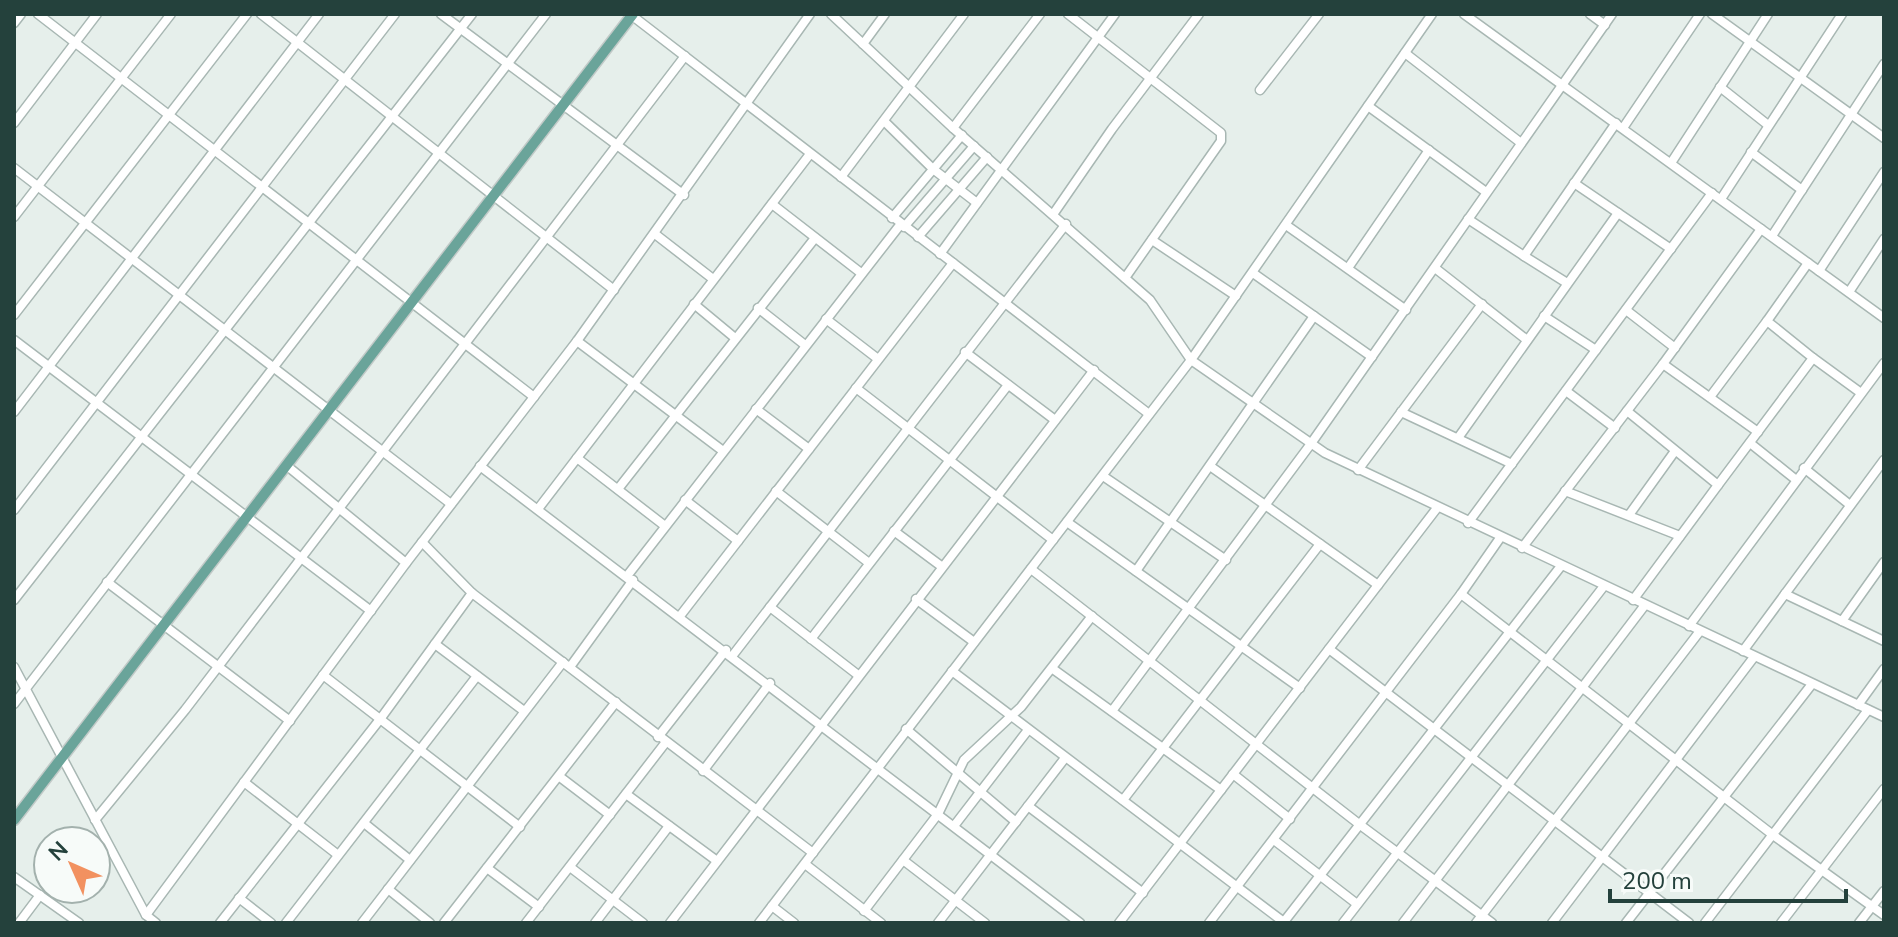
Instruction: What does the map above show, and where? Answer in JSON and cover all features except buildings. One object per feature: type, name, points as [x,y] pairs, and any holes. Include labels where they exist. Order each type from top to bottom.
[{"type":"main road","points":[[14,820],[632,15]]},
{"type":"street","points":[[14,23],[21,14]]},
{"type":"street","points":[[38,14],[534,397]]},
{"type":"street","points":[[14,123],[97,14]]},
{"type":"street","points":[[14,217],[171,14]]},
{"type":"street","points":[[14,315],[247,14]]},
{"type":"street","points":[[261,14],[614,290]]},
{"type":"street","points":[[14,412],[319,14]]},
{"type":"street","points":[[14,510],[395,14]]},
{"type":"street","points":[[441,14],[684,195]]},
{"type":"street","points":[[14,600],[472,14]]},
{"type":"street","points":[[14,704],[355,257],[546,14]]},
{"type":"street","points":[[146,915],[406,563],[577,341],[747,107],[810,14]]},
{"type":"street","points":[[831,14],[953,128],[1125,278],[1162,314],[1191,360],[1310,445],[1468,523],[1884,717]]},
{"type":"street","points":[[863,44],[885,14]]},
{"type":"street","points":[[841,177],[964,14]]},
{"type":"street","points":[[953,128],[1040,14]]},
{"type":"street","points":[[1068,14],[1219,129],[1222,136],[1125,278]]},
{"type":"street","points":[[940,254],[1115,14]]},
{"type":"street","points":[[1054,213],[1199,14]]},
{"type":"street","points":[[1260,90],[1319,14]]},
{"type":"street","points":[[759,923],[1191,360],[1432,14]]},
{"type":"street","points":[[1464,14],[1564,83],[1884,318]]},
{"type":"street","points":[[1590,14],[1605,25]]},
{"type":"street","points":[[1112,711],[1310,445],[1612,14]]},
{"type":"street","points":[[1524,256],[1574,183],[1620,126],[1700,14]]},
{"type":"street","points":[[1712,14],[1884,138]]},
{"type":"street","points":[[1671,163],[1768,14]]},
{"type":"street","points":[[1468,523],[1671,249],[1751,152],[1842,14]]},
{"type":"street","points":[[632,15],[747,107],[1005,301],[1149,414]]},
{"type":"street","points":[[1405,53],[1521,143]]},
{"type":"street","points":[[95,820],[218,666],[545,234],[685,56]]},
{"type":"street","points":[[1772,236],[1884,64]]},
{"type":"street","points":[[1720,87],[1768,125]]},
{"type":"street","points":[[1368,106],[1486,192]]},
{"type":"street","points":[[884,121],[933,169],[977,203]]},
{"type":"street","points":[[362,923],[524,711],[567,664],[665,526],[899,223],[933,169],[962,135]]},
{"type":"street","points":[[899,223],[946,179],[974,146]]},
{"type":"street","points":[[1348,268],[1429,150]]},
{"type":"street","points":[[1751,152],[1802,190]]},
{"type":"street","points":[[538,509],[810,154]]},
{"type":"street","points":[[918,237],[987,157]]},
{"type":"street","points":[[14,168],[331,408],[451,504]]},
{"type":"street","points":[[1819,271],[1884,172]]},
{"type":"street","points":[[1574,183],[1671,249]]},
{"type":"street","points":[[772,204],[861,273]]},
{"type":"street","points":[[1458,438],[1618,213]]},
{"type":"street","points":[[1468,219],[1567,283]]},
{"type":"street","points":[[526,923],[626,794],[662,740],[729,653],[770,607],[1066,224]]},
{"type":"street","points":[[1286,225],[1406,310]]},
{"type":"street","points":[[1522,548],[1675,348],[1761,229]]},
{"type":"street","points":[[655,234],[713,279]]},
{"type":"street","points":[[618,489],[815,238]]},
{"type":"street","points":[[1849,292],[1884,239]]},
{"type":"street","points":[[1152,240],[1236,296]]},
{"type":"street","points":[[680,616],[953,263]]},
{"type":"street","points":[[1710,397],[1808,263]]},
{"type":"street","points":[[1435,268],[1527,340]]},
{"type":"street","points":[[1253,273],[1372,357]]},
{"type":"street","points":[[694,304],[735,338]]},
{"type":"street","points":[[1358,470],[1482,304]]},
{"type":"street","points":[[758,308],[805,345]]},
{"type":"street","points":[[1626,310],[1675,348]]},
{"type":"street","points":[[1136,571],[1314,316]]},
{"type":"street","points":[[1544,316],[1596,350]]},
{"type":"street","points":[[826,319],[878,359]]},
{"type":"street","points":[[1767,321],[1861,393]]},
{"type":"street","points":[[14,340],[371,611]]},
{"type":"street","points":[[577,341],[723,451]]},
{"type":"street","points":[[965,352],[1055,420]]},
{"type":"street","points":[[1633,600],[1813,358]]},
{"type":"street","points":[[1689,626],[1795,479],[1884,363]]},
{"type":"street","points":[[1663,364],[1758,432]]},
{"type":"street","points":[[670,923],[1094,370]]},
{"type":"street","points":[[811,639],[1008,385]]},
{"type":"street","points":[[856,388],[1053,540]]},
{"type":"street","points":[[1566,391],[1615,428]]},
{"type":"street","points":[[756,409],[809,449]]},
{"type":"street","points":[[1627,411],[1718,485]]},
{"type":"street","points":[[1401,412],[1512,464]]},
{"type":"street","points":[[1750,443],[1795,479]]},
{"type":"street","points":[[1629,515],[1675,451]]},
{"type":"street","points":[[577,458],[665,526]]},
{"type":"street","points":[[1743,651],[1884,460]]},
{"type":"street","points":[[286,465],[406,563]]},
{"type":"street","points":[[480,466],[770,683],[1080,923]]},
{"type":"street","points":[[1210,466],[1378,585]]},
{"type":"street","points":[[1804,468],[1850,505]]},
{"type":"street","points":[[1103,476],[1226,560]]},
{"type":"street","points":[[776,491],[869,563]]},
{"type":"street","points":[[1565,491],[1680,536]]},
{"type":"street","points":[[685,500],[738,541]]},
{"type":"street","points":[[1119,923],[1437,508]]},
{"type":"street","points":[[1067,522],[1300,688]]},
{"type":"street","points":[[894,531],[941,566]]},
{"type":"street","points":[[1209,923],[1461,594],[1500,538]]},
{"type":"street","points":[[422,542],[472,593],[813,853]]},
{"type":"street","points":[[1123,800],[1320,544]]},
{"type":"street","points":[[1842,621],[1884,562]]},
{"type":"street","points":[[952,671],[1284,923],[1561,566]]},
{"type":"street","points":[[1031,569],[1436,881],[1479,919],[1492,923]]},
{"type":"street","points":[[107,582],[290,721]]},
{"type":"street","points":[[1343,923],[1604,586]]},
{"type":"street","points":[[220,923],[381,718],[472,593]]},
{"type":"street","points":[[1461,594],[1773,835],[1884,915]]},
{"type":"street","points":[[1785,594],[1884,641]]},
{"type":"street","points":[[916,599],[974,642]]},
{"type":"street","points":[[1403,923],[1585,688],[1645,605]]},
{"type":"street","points":[[770,607],[858,675]]},
{"type":"street","points":[[864,911],[938,814],[956,772],[972,750],[1012,718],[1092,616]]},
{"type":"street","points":[[1479,919],[1700,631]]},
{"type":"street","points":[[435,644],[524,711]]},
{"type":"street","points":[[1329,649],[1689,923]]},
{"type":"street","points":[[1552,923],[1754,657]]},
{"type":"street","points":[[14,667],[146,915],[156,923]]},
{"type":"street","points":[[1053,669],[1221,790]]},
{"type":"street","points":[[1858,705],[1884,669]]},
{"type":"street","points":[[323,675],[520,827]]},
{"type":"street","points":[[286,923],[477,676]]},
{"type":"street","points":[[703,771],[770,683]]},
{"type":"street","points":[[1626,923],[1812,684]]},
{"type":"street","points":[[444,923],[616,702]]},
{"type":"street","points":[[1705,923],[1868,710]]},
{"type":"street","points":[[906,729],[1016,822]]},
{"type":"street","points":[[954,826],[1028,730]]},
{"type":"street","points":[[938,923],[1065,758]]},
{"type":"street","points":[[1233,774],[1290,819]]},
{"type":"street","points":[[560,777],[610,815]]},
{"type":"street","points":[[244,782],[338,855]]},
{"type":"street","points":[[1781,923],[1884,789]]},
{"type":"street","points":[[626,794],[717,861]]},
{"type":"street","points":[[1028,806],[1143,893]]},
{"type":"street","points":[[364,823],[410,860]]},
{"type":"street","points":[[595,923],[669,826]]},
{"type":"street","points":[[1274,840],[1357,904]]},
{"type":"street","points":[[903,860],[985,923]]},
{"type":"street","points":[[805,864],[881,923]]},
{"type":"street","points":[[570,867],[643,923]]},
{"type":"street","points":[[487,868],[539,907]]},
{"type":"street","points":[[14,877],[32,889]]},
{"type":"street","points":[[388,889],[430,923]]},
{"type":"street","points":[[1859,923],[1884,891]]},
{"type":"street","points":[[239,898],[271,923]]},
{"type":"street","points":[[19,923],[32,905]]},
{"type":"street","points":[[54,905],[79,923]]},
{"type":"street","points":[[772,906],[794,923]]}]
